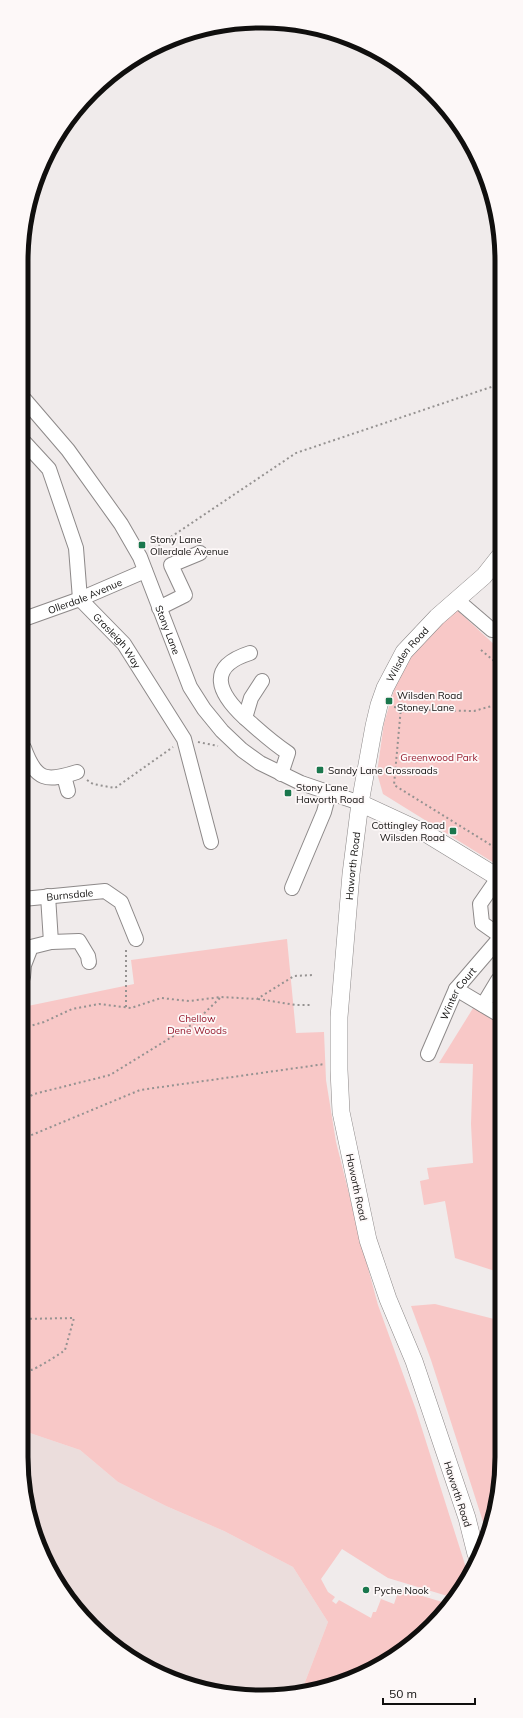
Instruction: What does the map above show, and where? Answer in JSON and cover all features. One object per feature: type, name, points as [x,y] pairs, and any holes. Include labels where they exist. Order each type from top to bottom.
[{"type":"main road","name":"Wilsden Road","points":[[360,804],[379,705],[385,688],[404,652],[437,617],[484,576],[495,562]]},
{"type":"main road","points":[[360,804],[427,834],[495,876]]},
{"type":"main road","name":"Haworth Road","points":[[360,804],[350,874],[339,1009],[341,1112],[368,1240],[388,1300],[414,1361],[467,1518],[475,1550]]},
{"type":"street","name":"Stony Lane","points":[[28,403],[68,450],[121,524],[140,557],[190,687],[204,709],[222,731],[242,750],[260,763],[281,774],[360,804]]},
{"type":"street","points":[[28,446],[49,469],[76,548],[80,599]]},
{"type":"street","points":[[159,608],[185,595],[171,565],[200,553]]},
{"type":"street","name":"Ollerdale Avenue","points":[[28,618],[80,599],[145,571]]},
{"type":"street","name":"Grasleigh Way","points":[[80,599],[124,644],[184,740],[211,842]]},
{"type":"street","points":[[457,600],[492,630],[495,629]]},
{"type":"street","points":[[250,653],[230,662],[221,679],[221,688],[227,700],[245,718],[269,741],[288,753],[281,774]]},
{"type":"street","points":[[245,718],[251,698],[262,681]]},
{"type":"street","points":[[28,758],[36,772],[44,777],[57,779],[71,774],[68,791]]},
{"type":"street","points":[[292,888],[324,812],[329,793]]},
{"type":"street","points":[[495,882],[480,904],[482,923],[495,933]]},
{"type":"street","name":"Burnsdale","points":[[28,898],[105,891],[121,902],[136,939]]},
{"type":"street","points":[[48,896],[52,942]]},
{"type":"street","points":[[28,953],[30,947],[52,942],[79,941],[88,956],[88,962]]},
{"type":"street","name":"Winter Court","points":[[428,1054],[456,989],[495,943]]},
{"type":"street","points":[[483,1005],[495,985]]},
{"type":"street","points":[[456,989],[495,1012]]},
{"type":"path","points":[[140,557],[296,453],[495,386]]},
{"type":"path","points":[[481,650],[495,662]]},
{"type":"path","points":[[379,705],[424,710],[474,711],[495,705]]},
{"type":"path","points":[[401,707],[394,785],[495,848]]},
{"type":"path","points":[[71,774],[92,784],[115,788],[184,740],[220,746]]},
{"type":"path","points":[[126,1007],[126,948],[136,939]]},
{"type":"path","points":[[257,999],[294,976],[313,975]]},
{"type":"path","points":[[28,1027],[44,1022],[72,1009],[99,1004],[130,1008],[160,998],[189,1001],[221,998],[257,999],[296,1006],[312,1005]]},
{"type":"path","points":[[28,1098],[34,1094],[110,1075],[194,1024],[221,998]]},
{"type":"path","points":[[28,1137],[140,1090],[339,1062]]},
{"type":"path","points":[[28,1319],[74,1318],[65,1350],[49,1359],[38,1368],[28,1370]]},
{"type":"shaded area","points":[[28,1432],[80,1450],[118,1482],[166,1506],[224,1531],[293,1567],[328,1622],[303,1686],[277,1690],[246,1690],[216,1686],[186,1678],[158,1666],[132,1651],[96,1622],[76,1599],[52,1560],[40,1532],[32,1502],[28,1472]]},
{"type":"green space","name":"Greenwood Park","points":[[457,610],[495,645],[495,864],[383,794],[377,773],[384,723],[395,687],[415,650]]},
{"type":"green space","name":"Chellow Dene Woods","points":[[287,939],[296,1033],[324,1032],[326,1080],[336,1142],[365,1257],[378,1305],[416,1410],[466,1569],[449,1596],[388,1578],[342,1549],[321,1579],[328,1592],[335,1597],[332,1601],[336,1604],[339,1600],[371,1618],[373,1612],[376,1612],[381,1599],[394,1604],[399,1589],[444,1602],[427,1622],[404,1642],[378,1659],[337,1678],[307,1686],[303,1686],[328,1622],[293,1567],[224,1531],[166,1506],[118,1482],[80,1450],[28,1432],[28,1006],[134,984],[131,960]]},
{"type":"green space","points":[[475,1005],[495,1016],[495,1271],[455,1258],[445,1201],[424,1205],[420,1181],[429,1179],[427,1168],[473,1163],[471,1124],[473,1064],[439,1063]]},
{"type":"green space","points":[[435,1304],[495,1319],[495,1472],[491,1502],[485,1526],[431,1360],[411,1306]]},
{"type":"place","name":"Stony Lane Ollerdale Avenue","points":[[142,545]]},
{"type":"place","name":"Wilsden Road Stoney Lane","points":[[389,701]]},
{"type":"place","name":"Sandy Lane Crossroads","points":[[320,770]]},
{"type":"place","name":"Stony Lane Haworth Road","points":[[288,793]]},
{"type":"place","name":"Cottingley Road Wilsden Road","points":[[453,831]]},
{"type":"place","name":"Pyche Nook","points":[[366,1590]]}]
